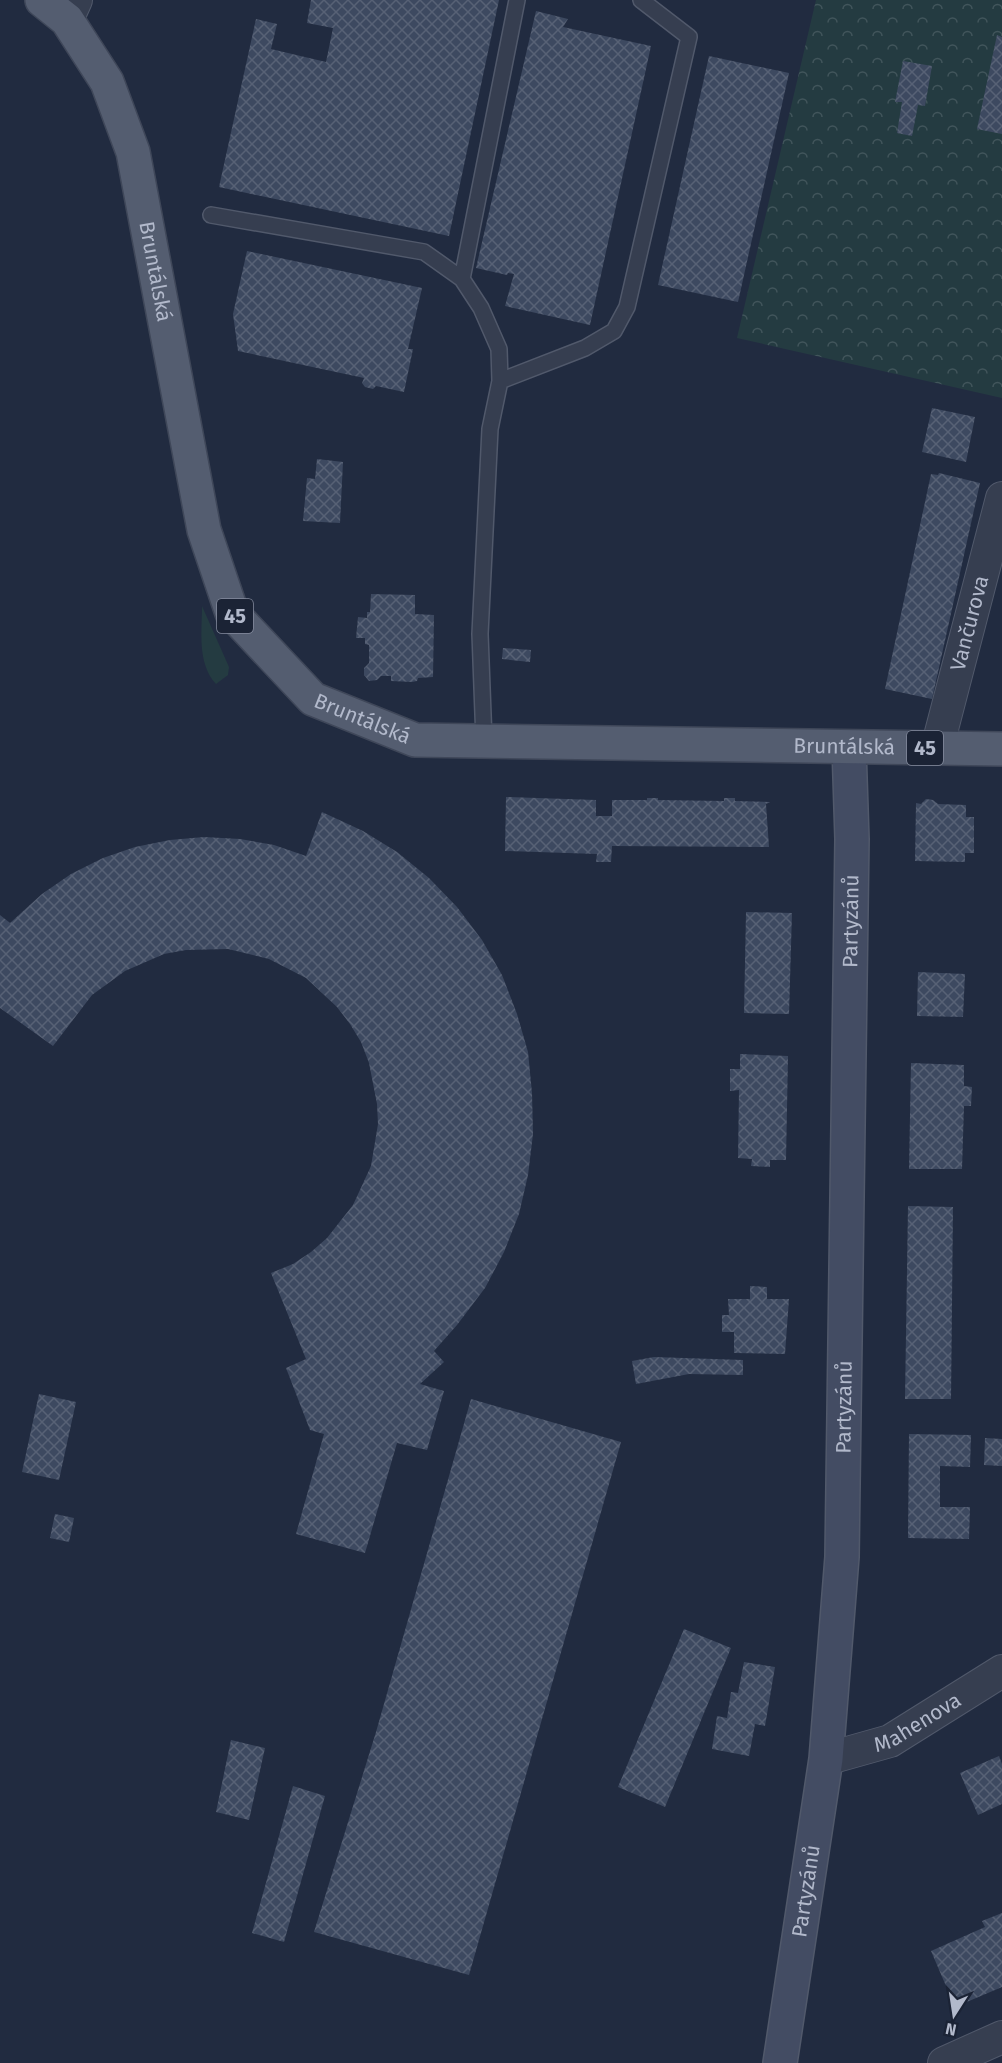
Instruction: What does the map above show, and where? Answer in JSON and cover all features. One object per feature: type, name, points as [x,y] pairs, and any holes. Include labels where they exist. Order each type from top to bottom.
[{"type":"main road","name":"Bruntálská","points":[[62,7],[106,82],[133,152],[204,530],[232,613],[313,699],[416,740],[1002,749]]},
{"type":"street","name":"Vančurova","points":[[937,748],[1002,498]]},
{"type":"street","name":"Partyzánů","points":[[780,2063],[826,1759],[842,1557],[852,839],[849,747]]},
{"type":"street","name":"Mahenova","points":[[826,1759],[890,1741],[1002,1671]]},
{"type":"street","points":[[944,2063],[1002,2037]]},
{"type":"lane","points":[[462,279],[517,0]]},
{"type":"lane","points":[[500,381],[585,348],[614,331],[627,307],[689,37],[641,0]]},
{"type":"lane","points":[[211,215],[424,252],[462,279],[481,308],[499,349],[500,381],[490,429],[480,634],[484,741]]},
{"type":"green space","points":[[816,0],[1002,0],[1002,398],[737,338]]},
{"type":"green space","points":[[202,606],[229,667],[228,675],[216,684],[210,676],[203,657]]},
{"type":"building","points":[[311,0],[499,0],[449,236],[219,187],[256,19],[277,24],[271,49],[326,62],[333,28],[307,23]]},
{"type":"building","points":[[536,11],[568,19],[563,27],[651,46],[590,325],[505,306],[514,274],[508,273],[507,275],[476,268]]},
{"type":"building","points":[[997,35],[1002,37],[1002,134],[977,129]]},
{"type":"building","points":[[709,56],[789,73],[738,302],[658,285]]},
{"type":"building","points":[[903,61],[932,66],[925,106],[918,105],[912,136],[897,133],[902,102],[895,102]]},
{"type":"building","points":[[247,251],[422,288],[408,349],[413,349],[404,392],[376,386],[373,389],[365,387],[362,383],[364,378],[238,351],[233,314]]},
{"type":"building","points":[[932,408],[975,417],[966,462],[922,452]]},
{"type":"building","points":[[317,459],[343,462],[340,523],[303,521],[307,478],[315,479]]},
{"type":"building","points":[[939,473],[980,483],[932,699],[885,689],[931,474],[938,475]]},
{"type":"building","points":[[371,594],[415,595],[415,614],[434,615],[433,677],[418,678],[417,681],[412,682],[391,681],[391,676],[381,676],[377,680],[369,681],[364,675],[364,668],[369,663],[369,645],[365,644],[365,638],[356,638],[358,617],[367,618],[367,612],[370,612]]},
{"type":"building","points":[[503,648],[531,650],[530,662],[502,659]]},
{"type":"building","points":[[506,797],[596,800],[596,816],[612,816],[612,800],[658,798],[658,800],[724,801],[724,798],[735,798],[735,801],[770,802],[766,804],[769,847],[612,846],[611,862],[596,862],[597,854],[505,851]]},
{"type":"building","points":[[926,799],[938,804],[966,805],[966,817],[974,817],[974,853],[965,853],[965,862],[915,861],[916,803],[921,804]]},
{"type":"building","points":[[322,812],[363,831],[397,852],[429,878],[457,907],[482,940],[502,975],[517,1014],[528,1052],[532,1093],[533,1134],[528,1175],[519,1214],[504,1252],[485,1288],[434,1351],[444,1362],[420,1384],[444,1391],[427,1450],[397,1443],[365,1553],[296,1534],[324,1434],[310,1430],[286,1368],[306,1359],[271,1273],[293,1264],[327,1238],[353,1205],[371,1166],[378,1124],[377,1104],[369,1063],[361,1042],[350,1024],[337,1007],[306,978],[269,959],[228,949],[186,950],[164,954],[125,971],[92,995],[53,1046],[0,1008],[0,915],[10,923],[42,894],[71,874],[103,858],[135,847],[170,840],[204,837],[240,839],[274,845],[306,856]]},
{"type":"building","points":[[746,912],[792,913],[789,1014],[744,1013]]},
{"type":"building","points":[[918,972],[965,974],[963,1017],[917,1016]]},
{"type":"building","points":[[740,1054],[788,1056],[786,1160],[770,1160],[770,1167],[751,1166],[752,1159],[738,1158],[739,1090],[730,1091],[730,1069],[740,1069]]},
{"type":"building","points":[[911,1063],[964,1065],[964,1086],[972,1087],[971,1106],[964,1106],[962,1169],[909,1169]]},
{"type":"building","points":[[908,1206],[953,1207],[951,1399],[905,1399]]},
{"type":"building","points":[[750,1286],[767,1287],[767,1299],[789,1299],[785,1354],[734,1353],[734,1332],[722,1332],[722,1315],[729,1315],[728,1299],[750,1299]]},
{"type":"building","points":[[654,1357],[743,1360],[743,1375],[689,1374],[636,1384],[632,1361]]},
{"type":"building","points":[[39,1394],[76,1402],[59,1480],[22,1472]]},
{"type":"building","points":[[471,1399],[621,1442],[469,1975],[314,1932],[376,1732]]},
{"type":"building","points":[[909,1434],[971,1435],[970,1467],[940,1466],[940,1507],[970,1507],[969,1539],[908,1538]]},
{"type":"building","points":[[985,1438],[1002,1439],[1002,1466],[984,1465]]},
{"type":"building","points":[[55,1514],[74,1518],[69,1542],[50,1538]]},
{"type":"building","points":[[684,1629],[731,1648],[665,1807],[618,1787]]},
{"type":"building","points":[[744,1662],[775,1667],[765,1726],[755,1724],[749,1756],[712,1749],[717,1716],[727,1718],[731,1692],[738,1693]]},
{"type":"building","points":[[231,1740],[265,1748],[249,1820],[216,1812]]},
{"type":"building","points":[[999,1756],[1002,1764],[1002,1804],[978,1815],[960,1773]]},
{"type":"building","points":[[293,1786],[325,1796],[284,1942],[252,1933]]},
{"type":"building","points":[[1002,1913],[1002,1987],[955,2007],[931,1951],[985,1927],[982,1921]]}]
